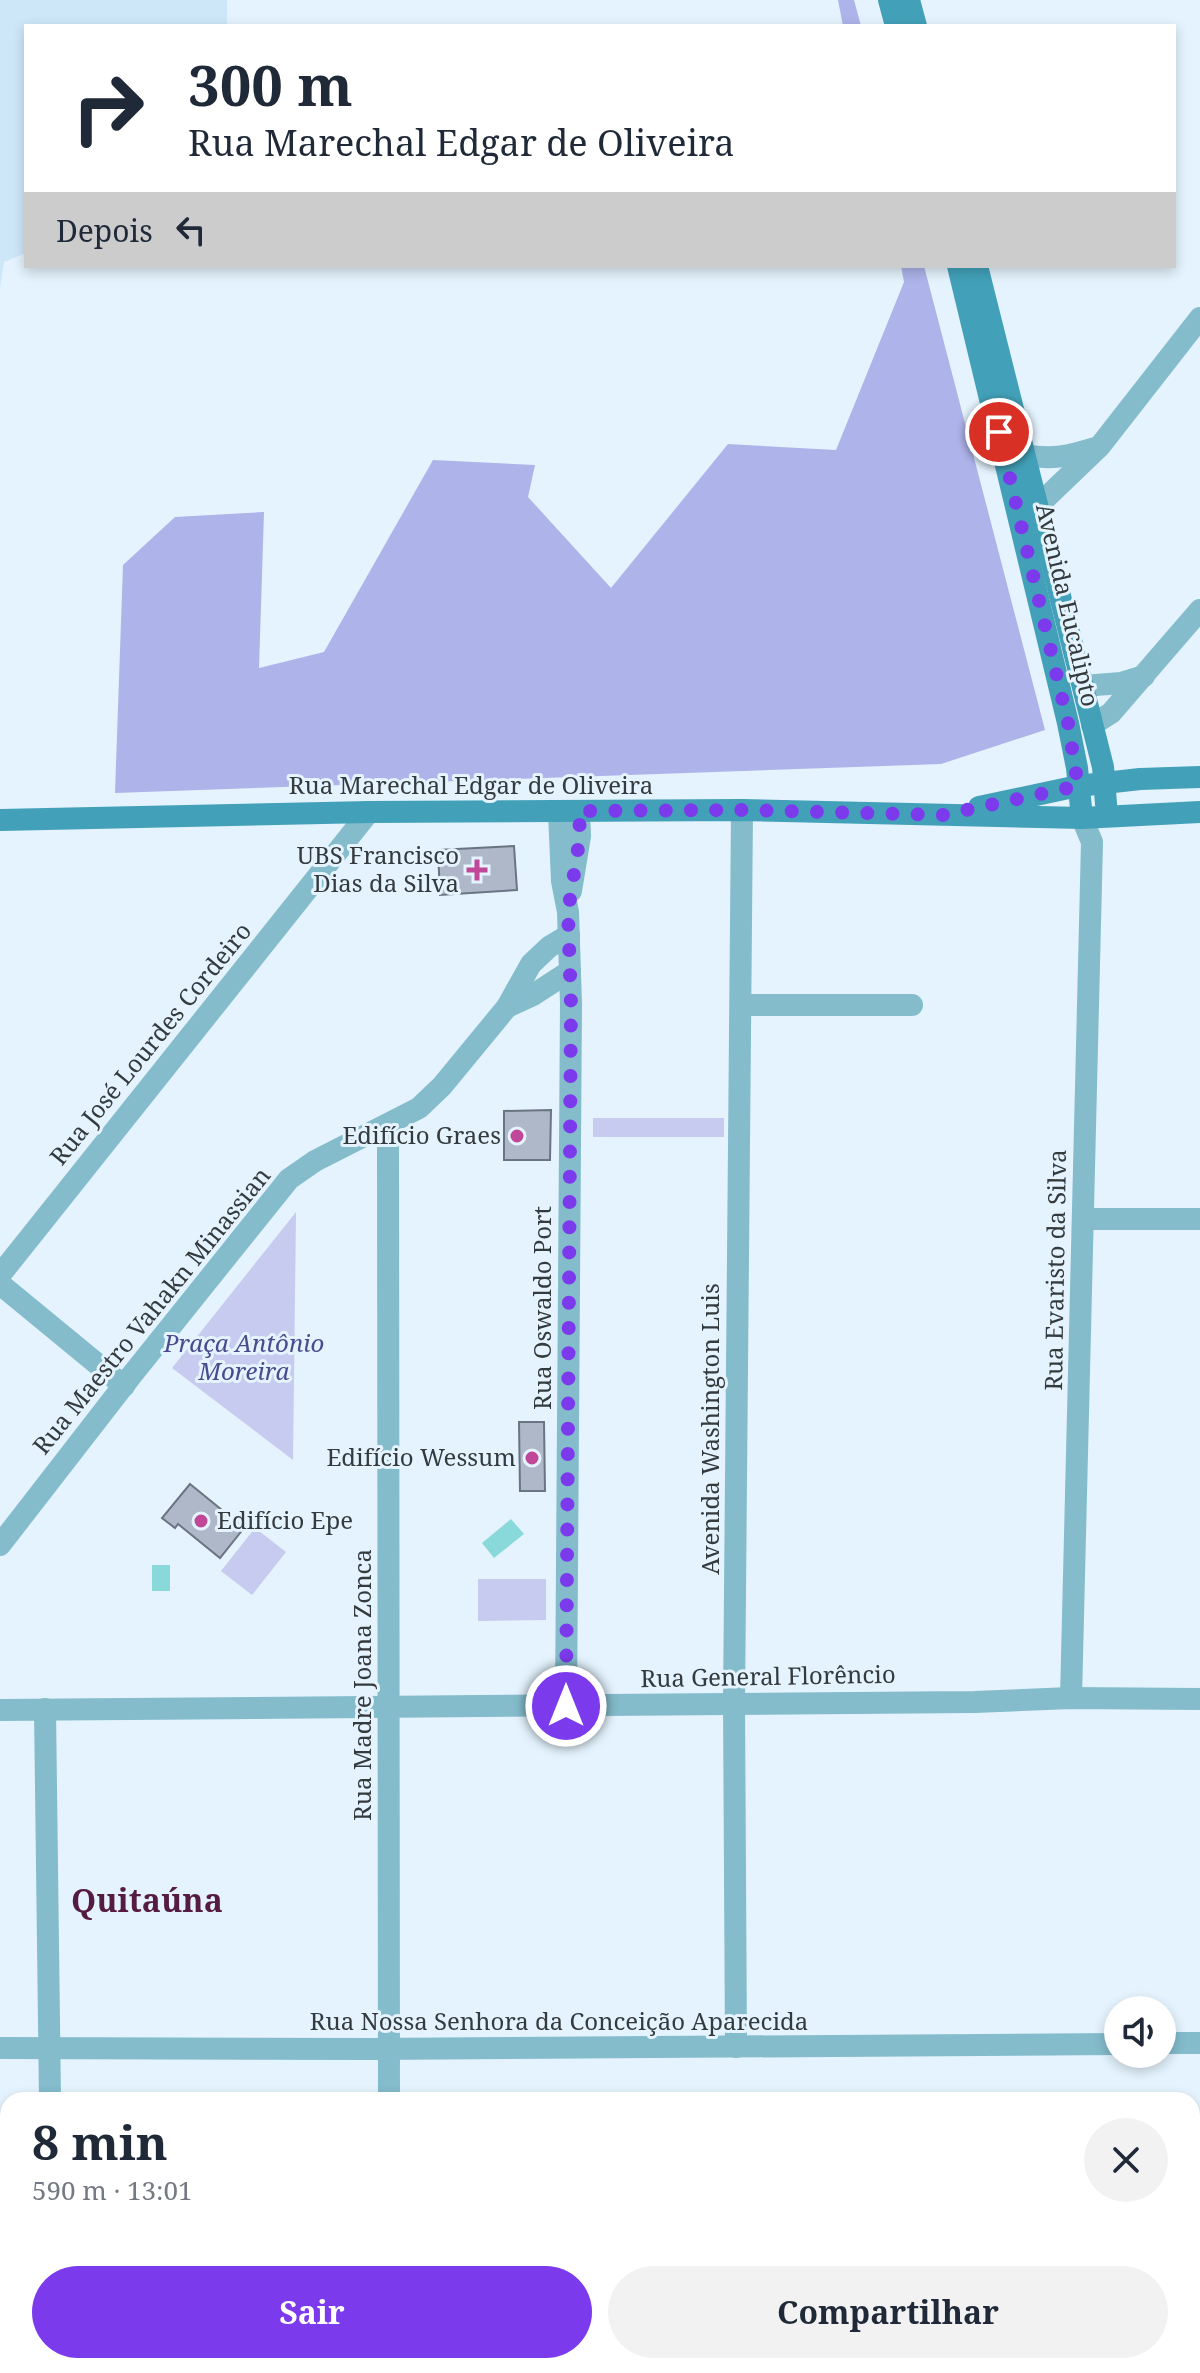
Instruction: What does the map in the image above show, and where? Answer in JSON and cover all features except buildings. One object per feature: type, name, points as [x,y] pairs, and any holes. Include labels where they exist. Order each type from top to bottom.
[{"type":"main road","points":[[889,0],[895,24]]},
{"type":"main road","points":[[909,0],[915,24]]},
{"type":"main road","name":"Avenida Eucalipto","points":[[958,268],[1068,723],[1082,818]]},
{"type":"main road","name":"Avenida Eucalipto","points":[[978,268],[1083,686],[1105,784],[1107,816]]},
{"type":"main road","name":"Rua Marechal Edgar de Oliveira","points":[[943,815],[1078,786],[1140,779],[1200,777]]},
{"type":"main road","name":"Rua Marechal Edgar de Oliveira","points":[[0,820],[369,812],[742,810],[1082,818],[1200,812]]},
{"type":"street","points":[[1020,522],[1100,446],[1200,318]]},
{"type":"street","points":[[1025,455],[1042,459],[1063,458],[1100,446]]},
{"type":"street","points":[[1092,725],[1111,713],[1200,610]]},
{"type":"street","points":[[1083,686],[1121,683],[1145,675]]},
{"type":"street","name":"Avenida Washington Luis","points":[[736,2047],[734,1703],[742,810]]},
{"type":"street","name":"Rua José Lourdes Cordeiro","points":[[0,1275],[369,812]]},
{"type":"street","name":"Rua Oswaldo Port","points":[[566,1706],[570,971],[568,912],[562,881],[569,812]]},
{"type":"street","points":[[335,813],[342,846]]},
{"type":"street","name":"Rua Evaristo da Silva","points":[[1092,842],[1107,816]]},
{"type":"street","name":"Rua Evaristo da Silva","points":[[1071,1698],[1092,842],[1082,818]]},
{"type":"street","name":"Rua Maestro Vahakn Minassian","points":[[0,1545],[289,1179],[315,1161],[419,1108],[442,1086],[507,1007],[531,964],[549,947],[569,935]]},
{"type":"street","name":"Rua Maestro Vahakn Minassian","points":[[507,1007],[570,971]]},
{"type":"street","points":[[741,1005],[912,1005]]},
{"type":"street","name":"Rua Madre Joana Zonca","points":[[388,1126],[389,2092]]},
{"type":"street","points":[[1083,1219],[1200,1219]]},
{"type":"street","points":[[0,1284],[124,1386]]},
{"type":"street","name":"Rua General Florêncio","points":[[0,1710],[1200,1699]]},
{"type":"street","points":[[45,1709],[50,2092]]},
{"type":"street","points":[[1176,2043],[1200,2043]]},
{"type":"street","name":"Rua Nossa Senhora da Conceição Aparecida","points":[[0,2048],[1104,2044]]},
{"type":"shaded area","points":[[0,0],[227,0],[227,24],[24,24],[24,254],[4,262],[0,288]]},
{"type":"shaded area","points":[[838,0],[854,0],[860,24],[843,24]]},
{"type":"shaded area","points":[[901,268],[925,268],[1045,730],[941,764],[115,793],[123,565],[175,517],[264,512],[259,668],[324,652],[433,460],[535,465],[528,497],[611,588],[728,444],[836,450],[904,282]]},
{"type":"shaded area","points":[[511,1519],[524,1534],[494,1558],[482,1543]]},
{"type":"shaded area","points":[[152,1565],[170,1565],[170,1591],[152,1591]]},
{"type":"green space","points":[[593,1118],[724,1118],[724,1137],[593,1137]]},
{"type":"green space","name":"Praça Antônio Moreira","points":[[296,1212],[293,1460],[172,1368]]},
{"type":"green space","points":[[255,1528],[286,1552],[252,1595],[221,1571]]},
{"type":"green space","points":[[478,1579],[546,1579],[546,1620],[478,1621]]},
{"type":"place","name":"UBS Francisco Dias da Silva","points":[[477,870]]},
{"type":"place","name":"Edifício Graes","points":[[517,1136]]},
{"type":"place","name":"Edifício Wessum","points":[[532,1458]]},
{"type":"place","name":"Edifício Epe","points":[[201,1521]]},
{"type":"district","name":"Quitaúna","points":[[147,1901]]},
{"type":"route","points":[[566,1706],[571,1004],[568,912],[580,836],[579,811],[742,810],[943,815],[1078,786],[1068,723],[999,432]]}]
